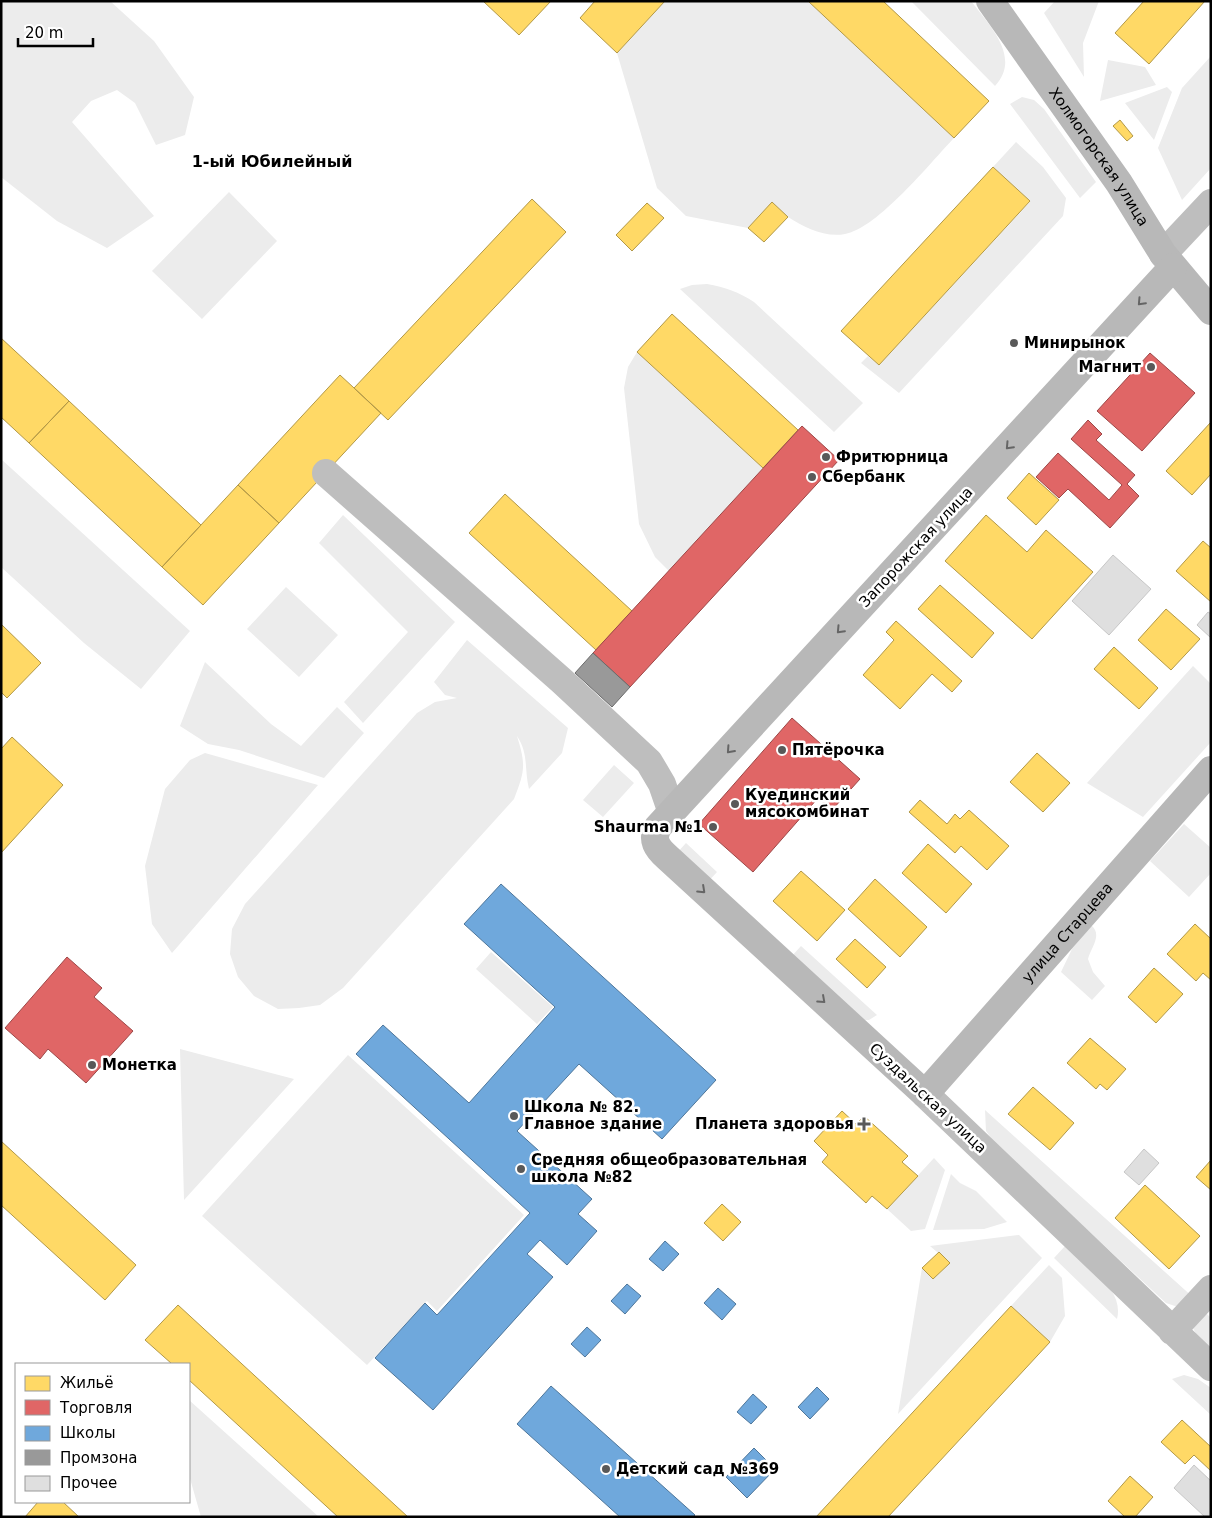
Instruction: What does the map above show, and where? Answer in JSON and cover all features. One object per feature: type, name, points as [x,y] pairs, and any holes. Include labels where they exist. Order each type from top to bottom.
[{"type":"street","name":"Холмогорская улица","points":[[990,1],[1118,183],[1168,260],[1211,311]]},
{"type":"street","name":"Запорожская улица","points":[[665,820],[1168,260],[1211,203]]},
{"type":"street","points":[[326,473],[562,681],[649,762],[662,784],[665,820]]},
{"type":"street","name":"улица Старцева","points":[[925,1094],[1211,770]]},
{"type":"street","name":"Суздальская улица","points":[[665,820],[654,835],[654,842],[661,852],[925,1094],[1211,1368]]},
{"type":"street","points":[[1172,1331],[1211,1289]]},
{"type":"shaded area","points":[[1,1],[110,1],[154,41],[194,97],[185,135],[156,145],[135,103],[117,90],[91,101],[72,122],[154,216],[107,248],[57,221],[1,177]]},
{"type":"shaded area","points":[[665,1],[808,1],[954,138],[888,208],[873,220],[845,234],[822,233],[788,217],[748,228],[686,216],[657,188],[617,53]]},
{"type":"shaded area","points":[[911,1],[971,1],[994,31],[1004,53],[1005,64],[1002,75],[995,86]]},
{"type":"shaded area","points":[[1055,1],[1099,1],[1083,43],[1084,77],[1044,13]]},
{"type":"shaded area","points":[[1211,56],[1211,168],[1182,200],[1158,148],[1182,88]]},
{"type":"shaded area","points":[[1108,60],[1145,67],[1156,85],[1100,101]]},
{"type":"shaded area","points":[[1167,87],[1172,92],[1154,140],[1125,103]]},
{"type":"shaded area","points":[[1022,97],[1034,100],[1044,109],[1096,182],[1080,198],[1010,104]]},
{"type":"shaded area","points":[[1016,142],[1043,167],[1066,198],[1063,216],[899,393],[861,363],[868,356],[879,365],[1030,202],[993,167]]},
{"type":"shaded area","points":[[229,192],[277,241],[202,319],[152,271]]},
{"type":"shaded area","points":[[707,284],[732,290],[754,302],[863,403],[834,432],[680,289],[692,285]]},
{"type":"shaded area","points":[[637,352],[763,468],[669,571],[655,557],[639,524],[624,388],[628,367]]},
{"type":"shaded area","points":[[1,459],[190,631],[141,689],[84,643],[1,567]]},
{"type":"shaded area","points":[[343,515],[455,622],[363,723],[344,702],[408,632],[319,543]]},
{"type":"shaded area","points":[[286,587],[338,635],[299,677],[247,629]]},
{"type":"shaded area","points":[[467,640],[568,728],[562,753],[529,789],[525,755],[517,736],[522,754],[523,768],[514,799],[343,988],[320,1005],[299,1008],[278,1009],[254,996],[238,977],[230,954],[232,929],[245,904],[417,713],[435,702],[457,698],[445,695],[434,682]]},
{"type":"shaded area","points":[[205,662],[271,724],[301,746],[337,707],[364,733],[324,778],[239,750],[208,744],[180,726]]},
{"type":"shaded area","points":[[1193,666],[1211,684],[1211,742],[1143,817],[1087,783]]},
{"type":"shaded area","points":[[205,753],[318,785],[172,953],[152,924],[145,866],[165,789],[190,760]]},
{"type":"shaded area","points":[[614,765],[634,783],[603,817],[583,800]]},
{"type":"shaded area","points":[[1184,824],[1211,848],[1211,873],[1189,897],[1150,861]]},
{"type":"shaded area","points":[[686,843],[717,872],[706,884],[675,855]]},
{"type":"shaded area","points":[[1091,925],[1096,933],[1096,937],[1088,959],[1093,972],[1105,986],[1092,1000],[1061,972],[1072,949]]},
{"type":"shaded area","points":[[801,946],[877,1015],[869,1020],[863,1020],[791,957]]},
{"type":"shaded area","points":[[491,952],[553,1007],[537,1024],[476,969]]},
{"type":"shaded area","points":[[180,1049],[294,1079],[184,1200]]},
{"type":"shaded area","points":[[348,1055],[524,1215],[437,1311],[427,1301],[367,1365],[202,1216]]},
{"type":"shaded area","points":[[985,1110],[1195,1299],[1178,1307],[1166,1303],[996,1145],[986,1131]]},
{"type":"shaded area","points":[[934,1158],[945,1170],[925,1229],[911,1231],[887,1209]]},
{"type":"shaded area","points":[[951,1174],[960,1183],[976,1191],[1007,1222],[984,1229],[933,1230]]},
{"type":"shaded area","points":[[1019,1235],[1042,1258],[898,1414],[922,1268],[933,1279],[950,1263],[930,1246]]},
{"type":"shaded area","points":[[1066,1245],[1093,1268],[1109,1287],[1115,1297],[1118,1308],[1117,1319],[1054,1258]]},
{"type":"shaded area","points":[[1049,1265],[1062,1278],[1065,1316],[1050,1342],[1011,1306]]},
{"type":"shaded area","points":[[1202,1309],[1211,1318],[1211,1348],[1197,1336],[1193,1328]]},
{"type":"shaded area","points":[[1184,1375],[1198,1379],[1211,1388],[1211,1415],[1172,1379]]},
{"type":"shaded area","points":[[190,1401],[319,1517],[201,1517],[190,1478]]},
{"type":"building: Жильё","points":[[483,1],[551,1],[519,35]]},
{"type":"building: Жильё","points":[[595,1],[665,1],[617,53],[580,18]]},
{"type":"building: Жильё","points":[[808,1],[883,1],[989,101],[954,138]]},
{"type":"building: Жильё","points":[[1144,1],[1205,1],[1149,64],[1115,33]]},
{"type":"building: Жильё","points":[[1120,120],[1133,136],[1127,141],[1113,126]]},
{"type":"building: Жильё","points":[[993,167],[1030,201],[879,365],[841,331]]},
{"type":"building: Жильё","points":[[532,199],[566,232],[388,420],[354,388]]},
{"type":"building: Жильё","points":[[772,202],[788,217],[764,242],[748,228]]},
{"type":"building: Жильё","points":[[647,203],[664,218],[632,251],[616,235]]},
{"type":"building: Жильё","points":[[672,314],[798,430],[763,468],[637,352]]},
{"type":"building: Жильё","points":[[1,338],[69,401],[29,443],[1,417]]},
{"type":"building: Жильё","points":[[340,375],[381,413],[279,523],[238,485]]},
{"type":"building: Жильё","points":[[69,401],[201,525],[162,567],[29,443]]},
{"type":"building: Жильё","points":[[1211,422],[1211,474],[1192,495],[1166,471]]},
{"type":"building: Жильё","points":[[1029,473],[1059,500],[1036,525],[1007,498]]},
{"type":"building: Жильё","points":[[238,485],[279,523],[203,605],[162,567]]},
{"type":"building: Жильё","points":[[505,494],[632,611],[596,650],[469,533]]},
{"type":"building: Жильё","points":[[986,515],[1027,552],[1046,530],[1093,572],[1032,639],[945,561]]},
{"type":"building: Жильё","points":[[1203,541],[1211,548],[1211,602],[1176,571]]},
{"type":"building: Жильё","points":[[940,585],[994,633],[972,658],[918,609]]},
{"type":"building: Жильё","points":[[1166,609],[1200,639],[1171,670],[1138,640]]},
{"type":"building: Жильё","points":[[896,621],[962,681],[952,692],[932,674],[900,709],[863,675],[894,640],[886,632]]},
{"type":"building: Жильё","points":[[1,624],[41,663],[7,698],[1,692]]},
{"type":"building: Жильё","points":[[1114,647],[1158,688],[1139,709],[1094,669]]},
{"type":"building: Жильё","points":[[12,737],[63,785],[1,853],[1,749]]},
{"type":"building: Жильё","points":[[1037,753],[1070,783],[1043,812],[1010,782]]},
{"type":"building: Жильё","points":[[920,800],[947,824],[955,814],[960,819],[969,810],[1009,846],[987,870],[961,846],[955,853],[909,812]]},
{"type":"building: Жильё","points":[[928,844],[972,884],[946,913],[902,873]]},
{"type":"building: Жильё","points":[[801,871],[845,910],[817,941],[773,901]]},
{"type":"building: Жильё","points":[[875,879],[927,927],[900,957],[848,909]]},
{"type":"building: Жильё","points":[[1195,924],[1211,939],[1211,980],[1203,973],[1196,981],[1167,954]]},
{"type":"building: Жильё","points":[[855,939],[886,967],[867,988],[836,959]]},
{"type":"building: Жильё","points":[[1154,968],[1183,994],[1156,1023],[1128,997]]},
{"type":"building: Жильё","points":[[1090,1038],[1126,1069],[1107,1090],[1100,1084],[1096,1089],[1067,1063]]},
{"type":"building: Жильё","points":[[1033,1087],[1074,1123],[1050,1150],[1008,1114]]},
{"type":"building: Жильё","points":[[842,1111],[856,1124],[864,1116],[908,1156],[902,1162],[918,1176],[887,1209],[872,1196],[866,1203],[822,1162],[828,1155],[814,1141]]},
{"type":"building: Жильё","points":[[1,1141],[136,1265],[105,1300],[1,1205]]},
{"type":"building: Жильё","points":[[1211,1160],[1211,1190],[1196,1177]]},
{"type":"building: Жильё","points":[[1145,1185],[1200,1236],[1169,1269],[1115,1218]]},
{"type":"building: Жильё","points":[[722,1204],[741,1222],[723,1241],[704,1223]]},
{"type":"building: Жильё","points":[[939,1252],[950,1263],[933,1279],[922,1268]]},
{"type":"building: Жильё","points":[[178,1305],[408,1517],[338,1517],[190,1381],[190,1363],[171,1363],[145,1340]]},
{"type":"building: Жильё","points":[[1011,1306],[1050,1342],[888,1517],[816,1517]]},
{"type":"building: Жильё","points":[[1182,1420],[1211,1447],[1211,1471],[1194,1455],[1185,1464],[1161,1442]]},
{"type":"building: Жильё","points":[[1130,1476],[1153,1497],[1135,1517],[1125,1517],[1108,1501]]},
{"type":"building: Жильё","points":[[37,1503],[64,1503],[79,1517],[25,1517]]},
{"type":"building: Торговля","points":[[1150,353],[1195,393],[1142,451],[1097,411]]},
{"type":"building: Торговля","points":[[1088,420],[1102,434],[1096,440],[1135,475],[1127,484],[1139,496],[1110,528],[1068,489],[1059,498],[1036,477],[1058,453],[1109,500],[1122,485],[1071,439]]},
{"type":"building: Торговля","points":[[802,426],[839,460],[630,687],[593,653]]},
{"type":"building: Торговля","points":[[792,718],[860,779],[832,810],[818,798],[753,872],[699,824]]},
{"type":"building: Торговля","points":[[67,957],[102,988],[94,997],[133,1031],[86,1083],[48,1049],[40,1059],[5,1028]]},
{"type":"building: Школы","name":"Средняя общеобразовательная школа №82","points":[[501,884],[716,1080],[662,1139],[579,1064],[517,1131],[592,1199],[578,1214],[597,1231],[567,1265],[540,1240],[527,1254],[553,1277],[433,1410],[375,1358],[425,1303],[437,1315],[530,1213],[356,1054],[383,1025],[469,1103],[555,1007],[464,924]]},
{"type":"building: Школы","points":[[665,1241],[679,1254],[663,1271],[649,1259]]},
{"type":"building: Школы","points":[[627,1284],[641,1296],[625,1314],[611,1301]]},
{"type":"building: Школы","points":[[718,1288],[736,1304],[722,1320],[704,1303]]},
{"type":"building: Школы","points":[[587,1327],[601,1340],[585,1357],[571,1344]]},
{"type":"building: Школы","name":"Детский сад №369","points":[[551,1386],[695,1515],[693,1517],[620,1517],[517,1424]]},
{"type":"building: Школы","points":[[817,1387],[829,1399],[810,1419],[798,1407]]},
{"type":"building: Школы","points":[[753,1394],[767,1407],[751,1424],[737,1412]]},
{"type":"building: Школы","points":[[754,1448],[775,1469],[747,1498],[726,1477]]},
{"type":"building: Промзона","points":[[593,653],[630,687],[612,707],[575,673]]},
{"type":"building: Прочее","points":[[1113,555],[1151,589],[1109,635],[1072,601]]},
{"type":"building: Прочее","points":[[1208,612],[1211,614],[1211,638],[1197,625]]},
{"type":"building: Прочее","points":[[1144,1149],[1159,1163],[1139,1185],[1124,1172]]},
{"type":"building: Прочее","points":[[1194,1465],[1211,1481],[1211,1517],[1205,1517],[1174,1488]]},
{"type":"place","name":"Минирынок","points":[[1014,343]]},
{"type":"place","name":"Магнит","points":[[1151,367]]},
{"type":"place","name":"Фритюрница","points":[[826,457]]},
{"type":"place","name":"Сбербанк","points":[[812,477]]},
{"type":"place","name":"Пятёрочка","points":[[782,750]]},
{"type":"place","name":"Куединский мясокомбинат","points":[[735,804]]},
{"type":"place","name":"Shaurma №1","points":[[713,827]]},
{"type":"place","name":"Монетка","points":[[92,1065]]},
{"type":"place","name":"Школа № 82. Главное здание","points":[[514,1116]]},
{"type":"place","name":"Планета здоровья","points":[[864,1124]]},
{"type":"place","name":"Средняя общеобразовательная школа №82","points":[[521,1169]]},
{"type":"place","name":"Детский сад №369","points":[[606,1469]]},
{"type":"district","name":"1-ый Юбилейный","points":[[272,161]]}]
